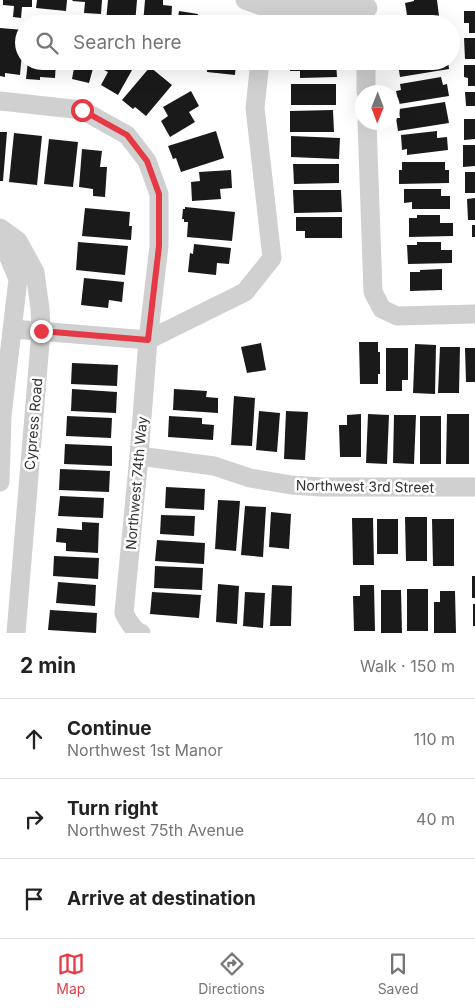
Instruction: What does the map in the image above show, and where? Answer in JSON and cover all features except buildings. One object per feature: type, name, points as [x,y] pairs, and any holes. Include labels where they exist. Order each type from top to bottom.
[{"type":"street","points":[[245,0],[265,10],[369,11]]},
{"type":"street","points":[[13,329],[148,340],[245,292],[272,258],[255,108],[259,70]]},
{"type":"street","points":[[366,70],[366,85]]},
{"type":"street","name":"Northwest 74th Way","points":[[0,101],[82,110],[127,135],[147,161],[159,194],[159,246],[148,340],[124,613],[135,628]]},
{"type":"street","points":[[367,130],[373,292],[382,309],[397,316],[475,314]]},
{"type":"street","name":"Cypress Road","points":[[0,228],[18,241],[35,272],[41,331],[16,633]]},
{"type":"street","points":[[0,243],[3,244],[18,279],[2,416],[0,482]]},
{"type":"street","name":"Northwest 3rd Street","points":[[139,456],[214,466],[250,478],[292,485],[322,487],[475,487]]},
{"type":"route","points":[[41,331],[148,340],[159,246],[159,194],[147,161],[127,135],[82,110]]}]
